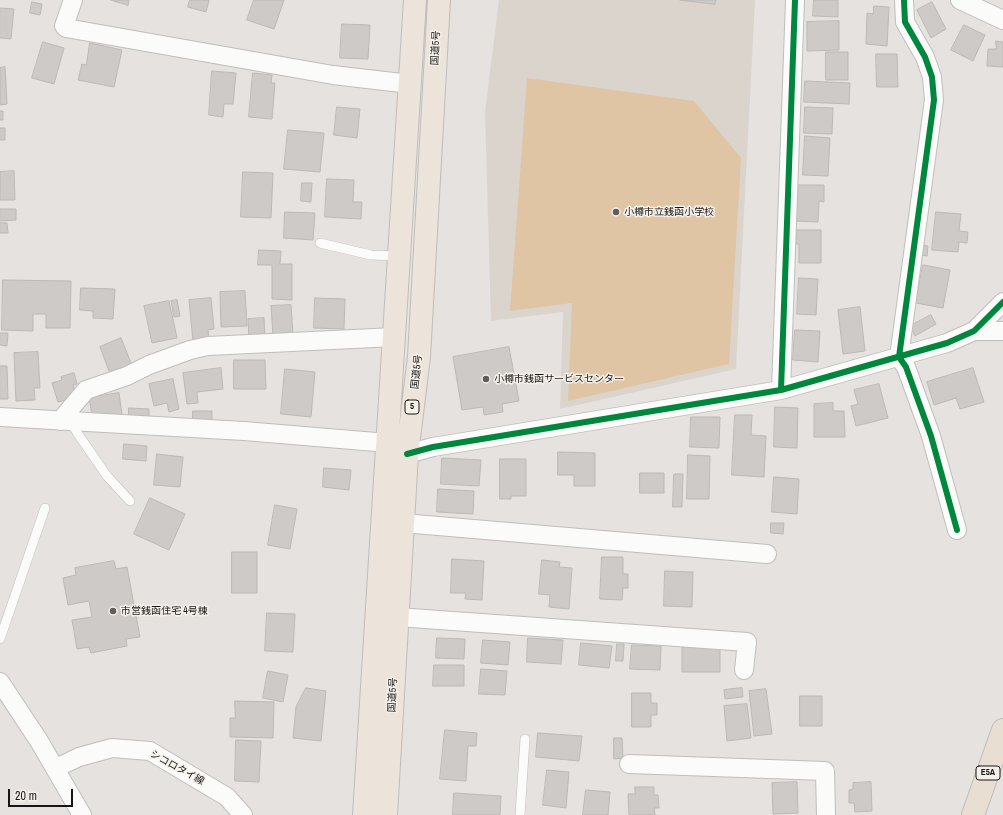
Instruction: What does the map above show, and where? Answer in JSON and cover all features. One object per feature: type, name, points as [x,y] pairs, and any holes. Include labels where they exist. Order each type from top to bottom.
[{"type":"highway","name":"国道5号","points":[[364,815],[415,0]]},
{"type":"highway","name":"国道5号","points":[[386,815],[407,454],[419,357],[439,0]]},
{"type":"highway","name":"E5A","points":[[973,815],[1003,730]]},
{"type":"street","points":[[73,0],[64,26],[66,28],[333,75],[410,84]]},
{"type":"street","points":[[781,390],[795,0]]},
{"type":"street","points":[[904,0],[905,22],[927,64],[932,77],[934,100],[899,357],[906,367],[931,436],[956,530]]},
{"type":"street","points":[[960,0],[1003,20]]},
{"type":"street","points":[[407,454],[433,447],[781,390],[947,343],[974,331],[1003,302]]},
{"type":"street","points":[[974,331],[1003,331]]},
{"type":"street","points":[[66,422],[86,390],[127,376],[149,365],[190,350],[208,346],[394,337]]},
{"type":"street","points":[[0,417],[66,422],[244,431],[388,443]]},
{"type":"street","points":[[403,523],[766,554]]},
{"type":"street","points":[[397,617],[747,642],[744,670]]},
{"type":"street","points":[[0,682],[16,704],[56,768],[82,815]]},
{"type":"street","name":"シコロタイ線","points":[[56,768],[79,757],[112,748],[150,751],[228,797],[243,815]]},
{"type":"street","points":[[629,764],[825,771],[826,815]]},
{"type":"lane","points":[[320,244],[371,255],[399,256]]},
{"type":"lane","points":[[66,422],[78,434],[107,476],[130,501]]},
{"type":"lane","points":[[0,639],[46,508]]},
{"type":"lane","points":[[520,815],[525,739]]},
{"type":"shaded area","name":"小樽市立銭函小学校","points":[[499,0],[755,0],[736,369],[560,409],[563,312],[491,321],[485,112]]},
{"type":"shaded area","name":"小樽市立銭函小学校","points":[[527,78],[694,101],[741,158],[729,364],[568,401],[572,303],[510,311]]},
{"type":"building","points":[[111,0],[129,0],[128,5]]},
{"type":"building","points":[[190,0],[209,0],[206,12],[188,7]]},
{"type":"building","points":[[254,0],[284,0],[274,29],[247,20]]},
{"type":"building","points":[[680,0],[716,0],[715,4]]},
{"type":"building","points":[[814,0],[838,0],[838,17],[813,16]]},
{"type":"building","points":[[32,2],[42,4],[40,15],[30,13]]},
{"type":"building","points":[[932,2],[946,29],[931,38],[917,10]]},
{"type":"building","points":[[874,6],[889,7],[887,46],[866,44],[867,13],[873,14]]},
{"type":"building","points":[[0,8],[14,9],[11,39],[0,38]]},
{"type":"building","points":[[839,21],[839,50],[807,51],[807,22]]},
{"type":"building","points":[[342,24],[370,25],[368,59],[340,58]]},
{"type":"building","points":[[964,25],[985,35],[973,61],[951,50]]},
{"type":"building","points":[[996,41],[1003,42],[1003,67],[987,66],[988,49],[996,49]]},
{"type":"building","points":[[43,42],[64,48],[54,84],[32,78]]},
{"type":"building","points":[[90,43],[122,50],[114,87],[78,80],[82,64],[86,65]]},
{"type":"building","points":[[826,52],[848,52],[848,80],[826,80]]},
{"type":"building","points":[[876,54],[897,54],[898,87],[877,87]]},
{"type":"building","points":[[5,67],[7,104],[0,105],[0,68]]},
{"type":"building","points":[[212,71],[236,73],[233,104],[224,104],[223,117],[209,115]]},
{"type":"building","points":[[253,73],[272,75],[271,83],[275,83],[272,119],[249,117]]},
{"type":"building","points":[[805,81],[850,83],[849,104],[804,102]]},
{"type":"building","points":[[337,107],[360,109],[357,138],[334,135]]},
{"type":"building","points":[[805,107],[833,108],[832,134],[804,133]]},
{"type":"building","points":[[0,111],[3,111],[3,120],[0,120]]},
{"type":"building","points":[[0,128],[5,128],[5,140],[0,140]]},
{"type":"building","points":[[288,130],[324,133],[320,172],[284,169]]},
{"type":"building","points":[[805,136],[830,138],[828,176],[803,175]]},
{"type":"building","points":[[14,171],[15,200],[0,200],[0,172]]},
{"type":"building","points":[[243,172],[273,173],[271,218],[241,217]]},
{"type":"building","points":[[327,179],[354,180],[353,202],[362,202],[361,219],[325,217]]},
{"type":"building","points":[[302,183],[312,183],[311,202],[301,201]]},
{"type":"building","points":[[795,185],[824,185],[824,202],[819,201],[818,222],[794,221]]},
{"type":"building","points":[[0,209],[16,209],[16,220],[0,221]]},
{"type":"building","points":[[285,212],[315,213],[313,240],[284,238]]},
{"type":"building","points":[[936,212],[961,214],[959,231],[968,232],[967,243],[959,242],[958,252],[932,250]]},
{"type":"building","points":[[0,223],[7,223],[8,233],[0,233]]},
{"type":"building","points":[[794,230],[821,230],[821,263],[799,263],[799,244],[794,244]]},
{"type":"building","points":[[921,245],[928,246],[927,256],[920,255]]},
{"type":"building","points":[[259,250],[281,251],[280,264],[292,264],[292,300],[272,299],[272,265],[258,265]]},
{"type":"building","points":[[923,265],[950,270],[943,308],[916,303]]},
{"type":"building","points":[[799,278],[818,279],[816,315],[797,314]]},
{"type":"building","points":[[3,280],[71,281],[70,328],[46,328],[46,314],[33,314],[33,331],[2,330]]},
{"type":"building","points":[[81,288],[115,289],[113,319],[93,318],[93,311],[80,310]]},
{"type":"building","points":[[245,291],[247,326],[221,327],[220,292]]},
{"type":"building","points":[[211,298],[214,329],[208,330],[209,340],[193,341],[189,300]]},
{"type":"building","points":[[315,298],[345,299],[344,329],[314,328]]},
{"type":"building","points":[[177,300],[180,316],[174,317],[171,301]]},
{"type":"building","points":[[169,301],[177,338],[152,343],[144,306]]},
{"type":"building","points":[[291,305],[293,335],[273,336],[271,306]]},
{"type":"building","points":[[860,307],[865,351],[843,354],[838,310]]},
{"type":"building","points":[[931,315],[936,324],[915,336],[910,326]]},
{"type":"building","points":[[264,318],[265,338],[249,339],[248,319]]},
{"type":"building","points":[[795,330],[820,331],[818,362],[793,360]]},
{"type":"building","points":[[0,333],[8,333],[7,346],[0,345]]},
{"type":"building","points":[[121,338],[133,368],[111,376],[100,347]]},
{"type":"building","name":"小樽市銭函サービスセンター","points":[[509,347],[519,401],[502,404],[503,412],[484,415],[483,407],[462,410],[453,357]]},
{"type":"building","points":[[38,352],[40,388],[34,388],[35,400],[16,401],[14,353]]},
{"type":"building","points":[[234,360],[265,360],[266,389],[234,389]]},
{"type":"building","points":[[0,366],[7,366],[8,399],[0,399]]},
{"type":"building","points":[[221,368],[223,389],[197,392],[198,403],[187,404],[183,373]]},
{"type":"building","points":[[973,368],[984,402],[960,409],[956,398],[934,405],[927,382]]},
{"type":"building","points":[[285,369],[315,372],[311,417],[281,414]]},
{"type":"building","points":[[74,373],[77,384],[73,385],[76,395],[58,402],[52,383],[62,380],[61,377]]},
{"type":"building","points":[[173,379],[179,409],[169,412],[167,403],[154,406],[149,384]]},
{"type":"building","points":[[879,384],[888,418],[856,426],[851,406],[858,404],[854,390]]},
{"type":"building","points":[[119,393],[122,415],[109,417],[108,413],[92,415],[89,398]]},
{"type":"building","points":[[833,403],[833,411],[844,411],[845,437],[814,437],[814,404]]},
{"type":"building","points":[[775,407],[798,408],[797,448],[774,447]]},
{"type":"building","points":[[129,408],[149,409],[149,420],[129,419]]},
{"type":"building","points":[[193,411],[212,411],[212,425],[193,424]]},
{"type":"building","points":[[735,415],[752,415],[751,435],[766,436],[764,477],[732,475]]},
{"type":"building","points":[[691,417],[720,417],[719,448],[690,447]]},
{"type":"building","points":[[124,444],[147,446],[146,461],[123,459]]},
{"type":"building","points":[[558,452],[595,453],[595,486],[574,486],[574,475],[558,475]]},
{"type":"building","points":[[157,454],[183,457],[180,487],[154,485]]},
{"type":"building","points":[[688,455],[710,456],[709,499],[687,499]]},
{"type":"building","points":[[442,458],[481,460],[479,486],[441,484]]},
{"type":"building","points":[[500,459],[526,459],[526,496],[511,496],[511,499],[500,499]]},
{"type":"building","points":[[324,468],[351,470],[349,490],[323,487]]},
{"type":"building","points":[[640,473],[664,473],[664,493],[640,493]]},
{"type":"building","points":[[674,474],[683,474],[682,507],[673,507]]},
{"type":"building","points":[[774,477],[799,479],[797,514],[772,512]]},
{"type":"building","points":[[438,489],[474,491],[473,514],[437,512]]},
{"type":"building","points":[[150,498],[185,514],[169,550],[134,534]]},
{"type":"building","points":[[275,505],[297,509],[290,549],[268,545]]},
{"type":"building","points":[[771,523],[784,523],[783,534],[771,533]]},
{"type":"building","points":[[232,552],[257,552],[257,593],[232,593]]},
{"type":"building","points":[[602,557],[623,557],[623,574],[628,574],[628,588],[623,588],[622,600],[600,599]]},
{"type":"building","points":[[452,559],[484,561],[482,600],[465,599],[466,593],[451,593]]},
{"type":"building","points":[[542,560],[560,562],[559,567],[572,568],[569,609],[549,607],[550,595],[539,594]]},
{"type":"building","name":"市営銭函住宅 4号棟","points":[[114,561],[116,569],[127,567],[140,637],[126,639],[127,646],[91,653],[89,647],[77,649],[72,620],[92,617],[89,601],[68,605],[63,578],[76,575],[75,568]]},
{"type":"building","points":[[665,571],[693,572],[692,607],[664,606]]},
{"type":"building","points":[[267,613],[295,614],[293,652],[265,651]]},
{"type":"building","points":[[437,638],[465,639],[464,659],[436,658]]},
{"type":"building","points":[[528,638],[563,640],[561,664],[527,662]]},
{"type":"building","points":[[483,640],[510,642],[508,665],[481,663]]},
{"type":"building","points":[[581,643],[612,646],[609,668],[579,665]]},
{"type":"building","points":[[617,644],[624,644],[623,661],[616,661]]},
{"type":"building","points":[[632,645],[661,646],[660,670],[630,669]]},
{"type":"building","points":[[720,645],[720,672],[682,672],[682,646]]},
{"type":"building","points":[[434,665],[464,665],[464,686],[433,686]]},
{"type":"building","points":[[481,669],[507,671],[505,695],[479,694]]},
{"type":"building","points":[[268,671],[288,675],[283,702],[263,698]]},
{"type":"building","points":[[306,688],[326,691],[321,741],[293,738],[296,707]]},
{"type":"building","points":[[742,688],[743,697],[725,699],[724,690]]},
{"type":"building","points":[[766,689],[772,734],[754,736],[749,691]]},
{"type":"building","points":[[632,693],[651,693],[651,703],[657,703],[657,715],[651,715],[651,727],[632,727]]},
{"type":"building","points":[[800,696],[822,696],[822,726],[800,726]]},
{"type":"building","points":[[235,701],[274,702],[273,738],[230,737],[230,718],[235,718]]},
{"type":"building","points":[[747,704],[751,738],[727,741],[724,706]]},
{"type":"building","points":[[445,730],[477,733],[476,746],[468,746],[466,781],[440,779]]},
{"type":"building","points":[[538,733],[582,736],[579,761],[536,757]]},
{"type":"building","points":[[614,738],[622,738],[623,758],[614,759]]},
{"type":"building","points":[[236,740],[261,741],[259,782],[235,781]]},
{"type":"building","points":[[547,770],[569,772],[566,808],[543,805]]},
{"type":"building","points":[[797,782],[798,813],[773,814],[772,783]]},
{"type":"building","points":[[871,782],[872,811],[855,812],[854,803],[849,803],[849,790],[853,789],[853,783]]},
{"type":"building","points":[[635,787],[654,787],[654,795],[658,795],[659,808],[654,808],[655,815],[629,815],[628,794],[635,794]]},
{"type":"building","points":[[586,790],[610,792],[608,815],[583,815]]},
{"type":"building","points":[[454,793],[501,796],[500,815],[453,815]]},
{"type":"cycle path","points":[[781,390],[795,0]]},
{"type":"cycle path","points":[[904,0],[905,22],[925,57],[932,77],[934,100],[899,357],[906,367],[931,436],[957,530]]},
{"type":"cycle path","points":[[407,454],[433,447],[781,390],[947,343],[974,331],[1003,302]]},
{"type":"place","name":"小樽市立銭函小学校","points":[[616,212]]},
{"type":"place","name":"小樽市銭函サービスセンター","points":[[486,379]]},
{"type":"place","name":"市営銭函住宅 4号棟","points":[[113,611]]}]
